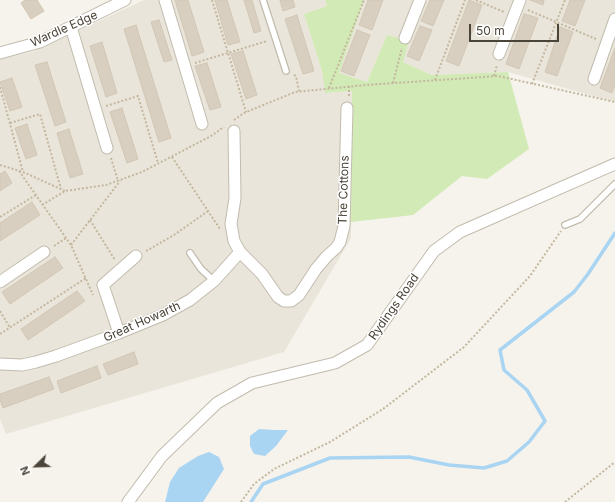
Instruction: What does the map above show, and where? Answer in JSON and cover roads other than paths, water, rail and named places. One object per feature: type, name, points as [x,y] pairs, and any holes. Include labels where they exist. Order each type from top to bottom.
[{"type":"street","name":"Wardle Edge","points":[[0,53],[40,42],[125,0]]},
{"type":"street","points":[[165,0],[202,124]]},
{"type":"street","points":[[405,38],[420,0]]},
{"type":"street","points":[[499,54],[517,7]]},
{"type":"street","points":[[594,79],[615,19]]},
{"type":"street","points":[[71,27],[107,148]]},
{"type":"street","name":"The Cottons","points":[[240,252],[262,274],[278,297],[284,301],[291,300],[299,295],[316,269],[336,248],[340,242],[344,226],[347,108]]},
{"type":"street","points":[[234,132],[235,198],[231,224],[234,241],[240,252]]},
{"type":"street","name":"Rydings Road","points":[[128,502],[162,456],[217,403],[252,384],[336,362],[367,345],[434,251],[460,232],[615,164]]},
{"type":"street","points":[[0,282],[44,252]]},
{"type":"street","name":"Great Howarth","points":[[0,364],[22,365],[56,356],[163,315],[190,300],[214,281],[240,252]]},
{"type":"street","points":[[119,333],[103,285],[136,256]]},
{"type":"lane","points":[[263,0],[286,71]]},
{"type":"lane","points":[[565,226],[580,219],[615,184]]},
{"type":"lane","points":[[190,253],[201,269],[214,281]]},
{"type":"water","points":[[259,429],[288,430],[276,446],[265,456],[254,454],[250,446],[250,436]]},
{"type":"water","points":[[209,452],[219,457],[224,469],[203,502],[165,502],[170,482],[179,468],[198,456]]},
{"type":"waterway","points":[[251,502],[263,484],[330,458],[409,457],[449,465],[484,468],[507,461],[529,442],[545,421],[527,390],[504,370],[500,350],[574,292],[588,274],[615,233]]}]
